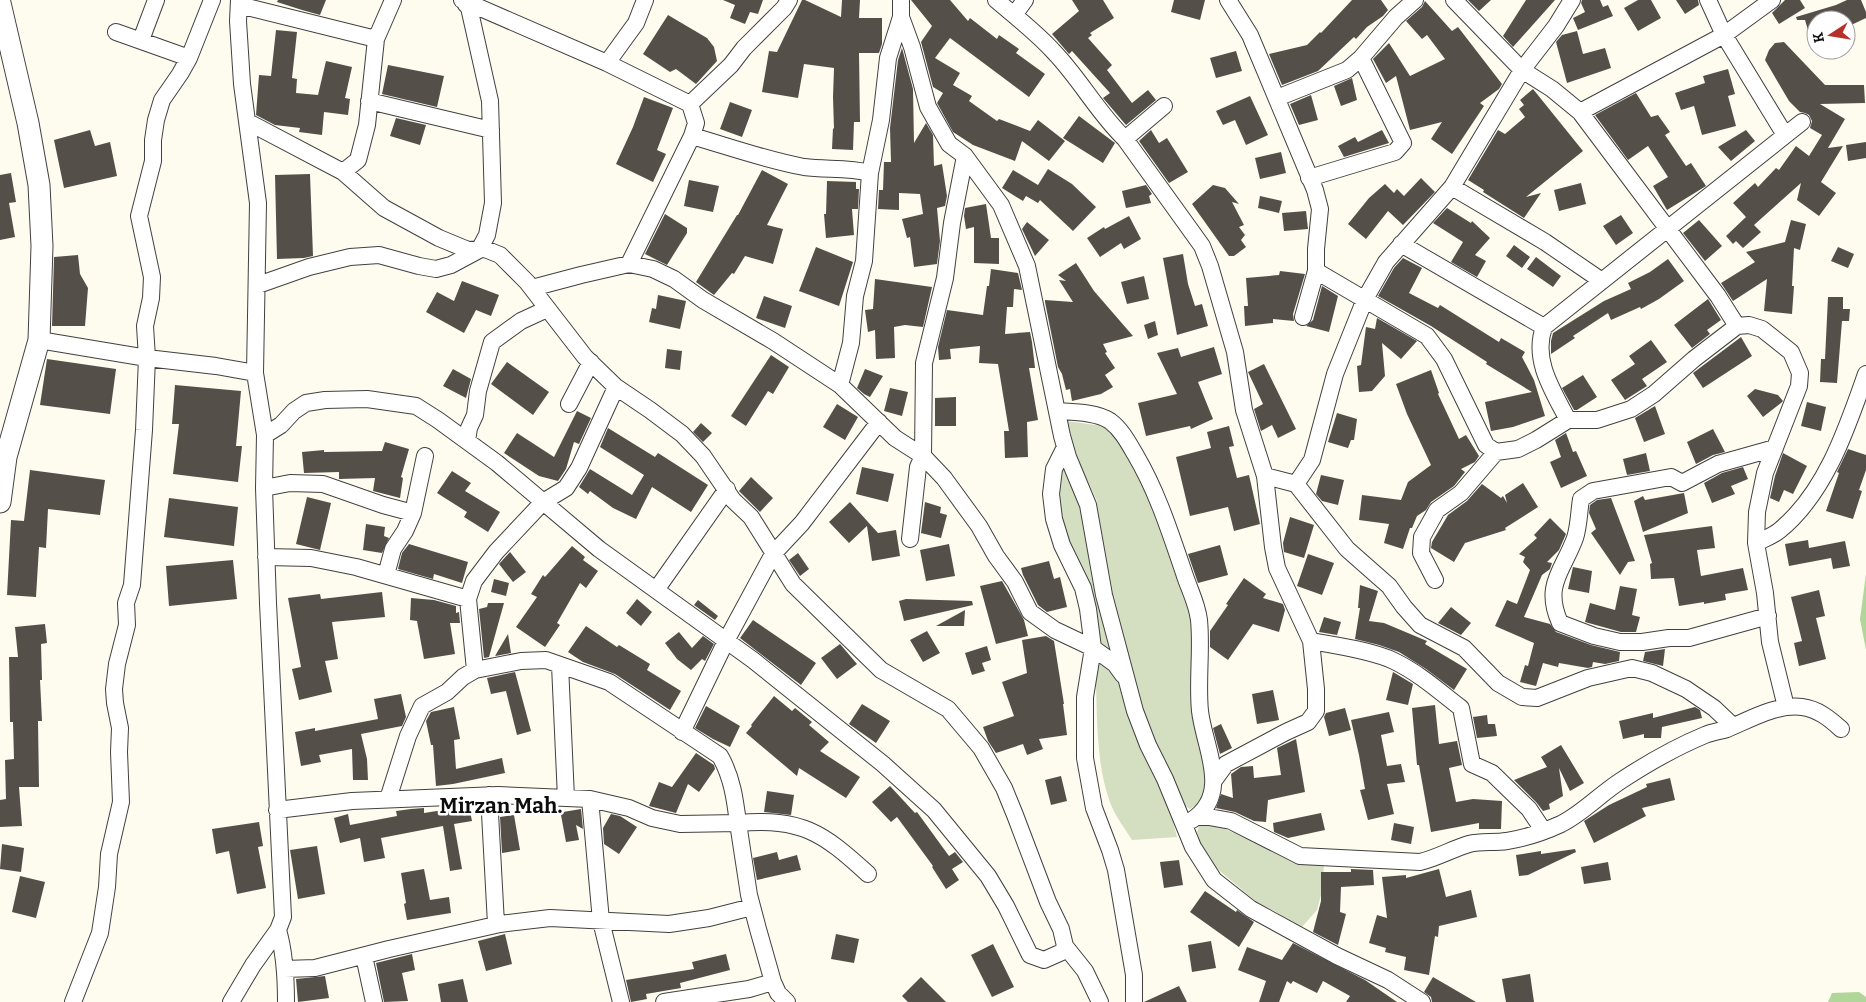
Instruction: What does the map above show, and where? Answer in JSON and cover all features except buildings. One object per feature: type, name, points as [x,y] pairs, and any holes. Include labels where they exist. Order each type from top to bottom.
[{"type":"street","points":[[141,40],[156,0]]},
{"type":"street","points":[[73,1002],[100,933],[110,854],[121,802],[120,728],[114,689],[117,664],[127,625],[126,603],[132,585],[144,430],[147,358],[145,326],[151,298],[152,278],[139,216],[154,161],[153,140],[162,100],[189,58],[212,0]]},
{"type":"street","points":[[343,172],[358,160],[367,126],[376,39],[383,19],[393,0]]},
{"type":"street","points":[[607,63],[636,23],[645,0]]},
{"type":"street","points":[[690,104],[731,65],[744,48],[784,8],[789,0]]},
{"type":"street","points":[[840,386],[851,343],[855,296],[864,261],[870,173],[881,120],[888,58],[901,17],[901,0]]},
{"type":"street","points":[[996,0],[1054,51],[1089,93],[1115,130],[1125,139],[1202,246],[1235,352],[1244,410],[1265,476],[1277,568],[1311,641],[1316,711],[1308,722],[1226,764],[1215,780]]},
{"type":"street","points":[[1014,15],[1025,0]]},
{"type":"street","points":[[1228,0],[1250,35],[1277,98],[1320,209],[1316,271],[1303,317]]},
{"type":"street","points":[[1277,98],[1347,70],[1362,58],[1396,17],[1415,0]]},
{"type":"street","points":[[1454,0],[1522,70],[1552,89],[1580,112],[1718,296],[1737,326]]},
{"type":"street","points":[[1296,484],[1312,460],[1335,374],[1365,299],[1386,262],[1452,187],[1522,70],[1556,26],[1572,0]]},
{"type":"street","points":[[1708,0],[1724,35],[1785,135]]},
{"type":"street","points":[[1580,112],[1724,35],[1772,0]]},
{"type":"street","points":[[467,1],[607,63],[690,104],[696,123],[692,136],[629,264]]},
{"type":"street","points":[[258,285],[309,267],[350,257],[379,255],[436,269],[451,265],[479,250],[488,235],[494,203],[490,101],[467,1]]},
{"type":"street","points":[[231,1002],[253,965],[278,930],[283,917],[266,557],[265,436],[255,373],[258,203],[242,84],[238,21],[239,2],[376,39]]},
{"type":"street","points":[[0,3],[28,122],[39,185],[42,246],[39,340],[6,457],[0,502]]},
{"type":"street","points":[[901,17],[912,47],[928,107],[949,144],[965,156],[1001,205],[1027,266],[1065,448],[1088,505],[1104,594],[1124,677],[1148,745],[1190,821],[1193,847],[1214,880],[1251,909],[1337,956],[1388,980],[1422,1002]]},
{"type":"street","points":[[116,32],[189,58]]},
{"type":"street","points":[[1309,178],[1396,152],[1403,143],[1362,58]]},
{"type":"street","points":[[369,101],[491,130]]},
{"type":"street","points":[[1125,139],[1164,106]]},
{"type":"street","points":[[248,122],[343,172],[384,208],[439,238],[468,250],[485,250],[500,256],[532,288],[591,362],[616,388],[682,434],[703,456],[733,500],[751,517],[793,584],[881,670],[948,709],[981,748],[1004,788],[1048,902],[1061,929],[1065,946],[1084,971],[1100,1002]]},
{"type":"street","points":[[1568,420],[1547,380],[1541,359],[1540,337],[1544,327],[1802,122]]},
{"type":"street","points":[[692,136],[768,160],[808,167],[854,169],[870,173]]},
{"type":"street","points":[[910,539],[918,467],[923,456],[924,363],[945,278],[952,223],[965,156]]},
{"type":"street","points":[[1452,187],[1545,242],[1602,281]]},
{"type":"street","points":[[1401,244],[1544,327]]},
{"type":"street","points":[[532,288],[629,264],[654,269],[674,279],[703,300],[772,341],[840,386],[895,438],[923,456],[944,478],[979,526],[996,556],[1015,582],[1030,612],[1055,630],[1094,648],[1115,664],[1124,677]]},
{"type":"street","points":[[1316,271],[1427,336],[1453,375],[1486,445],[1496,452]]},
{"type":"street","points":[[467,441],[469,428],[475,415],[478,391],[492,342],[521,321],[547,309]]},
{"type":"street","points":[[1435,580],[1421,553],[1422,537],[1437,510],[1461,492],[1496,452],[1518,449],[1568,420],[1596,420],[1631,410],[1654,394],[1737,326],[1749,324],[1762,329],[1791,352],[1800,373],[1799,386],[1766,474],[1757,512],[1756,543],[1768,616],[1770,642],[1786,707]]},
{"type":"street","points":[[39,340],[255,373]]},
{"type":"street","points":[[569,404],[591,362]]},
{"type":"street","points":[[1756,543],[1779,531],[1799,511],[1824,476],[1846,432],[1866,374]]},
{"type":"street","points":[[475,670],[468,599],[474,582],[496,552],[544,502],[566,488],[579,468],[616,388]]},
{"type":"street","points":[[265,436],[306,403],[325,400],[357,398],[416,406],[438,420],[497,463],[599,549],[753,660],[883,764],[934,810],[988,876],[1006,906],[1030,955],[1044,960],[1062,952],[1065,946]]},
{"type":"street","points":[[1058,411],[1083,412],[1109,420],[1124,435],[1147,475],[1165,516],[1188,585],[1196,602],[1199,621],[1200,713],[1215,780],[1213,792],[1206,807],[1190,821]]},
{"type":"street","points":[[682,732],[726,641],[773,554],[802,523],[879,422]]},
{"type":"street","points":[[1065,448],[1054,469],[1051,494],[1054,519],[1062,544],[1083,588],[1094,648],[1085,697],[1085,758],[1094,808],[1116,870],[1134,975],[1134,1002]]},
{"type":"street","points":[[1768,616],[1689,638],[1620,642],[1594,636],[1560,623],[1554,610],[1553,597],[1562,563],[1576,537],[1581,499],[1593,491],[1671,476],[1682,483],[1718,464],[1775,448]]},
{"type":"street","points":[[386,575],[393,549],[405,531],[413,513],[425,456]]},
{"type":"street","points":[[1265,476],[1296,484],[1347,549],[1389,586],[1420,625],[1464,648],[1498,683],[1522,697],[1538,698],[1588,678],[1632,668],[1652,674],[1686,690],[1714,708],[1733,726]]},
{"type":"street","points":[[264,488],[290,483],[323,484],[383,505],[413,513]]},
{"type":"street","points":[[656,590],[727,489]]},
{"type":"street","points":[[266,557],[311,558],[356,566],[468,599]]},
{"type":"street","points":[[1311,641],[1357,650],[1393,660],[1416,674],[1461,708],[1472,764],[1492,773],[1529,809],[1543,830]]},
{"type":"street","points":[[388,799],[402,761],[408,736],[422,706],[447,692],[463,677],[475,670],[522,661],[546,660],[609,682],[720,756],[728,770],[734,792],[752,907],[773,982],[778,993],[787,1002]]},
{"type":"street","points":[[560,665],[566,798]]},
{"type":"street","points":[[1190,821],[1209,817],[1232,821],[1300,856],[1398,862],[1426,860],[1472,844],[1506,841],[1536,834],[1559,825],[1580,813],[1599,796],[1622,780],[1682,746],[1706,735],[1769,712],[1786,707],[1804,708],[1828,717],[1841,730]]},
{"type":"street","points":[[277,810],[352,801],[489,795],[590,799],[629,808],[652,818],[680,824],[762,821],[791,824],[814,832],[840,848],[868,874]]},
{"type":"street","points":[[489,795],[496,924]]},
{"type":"street","points":[[590,799],[601,921],[621,1002]]},
{"type":"street","points":[[285,969],[314,968],[496,924],[550,918],[669,924],[709,918],[752,907]]},
{"type":"street","points":[[278,930],[283,946],[286,1002]]},
{"type":"street","points":[[364,956],[374,1002]]},
{"type":"street","points":[[664,1002],[749,988],[773,982]]},
{"type":"green space","points":[[1067,421],[1102,426],[1117,436],[1153,505],[1189,603],[1193,650],[1190,689],[1207,770],[1204,790],[1199,803],[1190,809],[1182,804],[1141,712],[1110,600],[1096,519],[1097,501],[1070,443]]},
{"type":"green space","points":[[1063,464],[1086,512],[1115,658],[1103,649],[1055,502]]},
{"type":"green space","points":[[1866,574],[1866,650],[1860,619]]},
{"type":"green space","points":[[1095,662],[1104,662],[1119,681],[1166,795],[1177,837],[1132,840],[1112,807],[1102,773]]},
{"type":"green space","points":[[1201,821],[1249,839],[1292,862],[1324,866],[1322,891],[1317,910],[1301,928],[1288,923],[1276,912],[1258,903],[1215,867],[1202,847],[1197,832]]},
{"type":"green space","points":[[1859,992],[1866,997],[1866,1002],[1828,1002],[1832,993]]},
{"type":"district","name":"Mirzan Mah.","points":[[501,806]]}]
